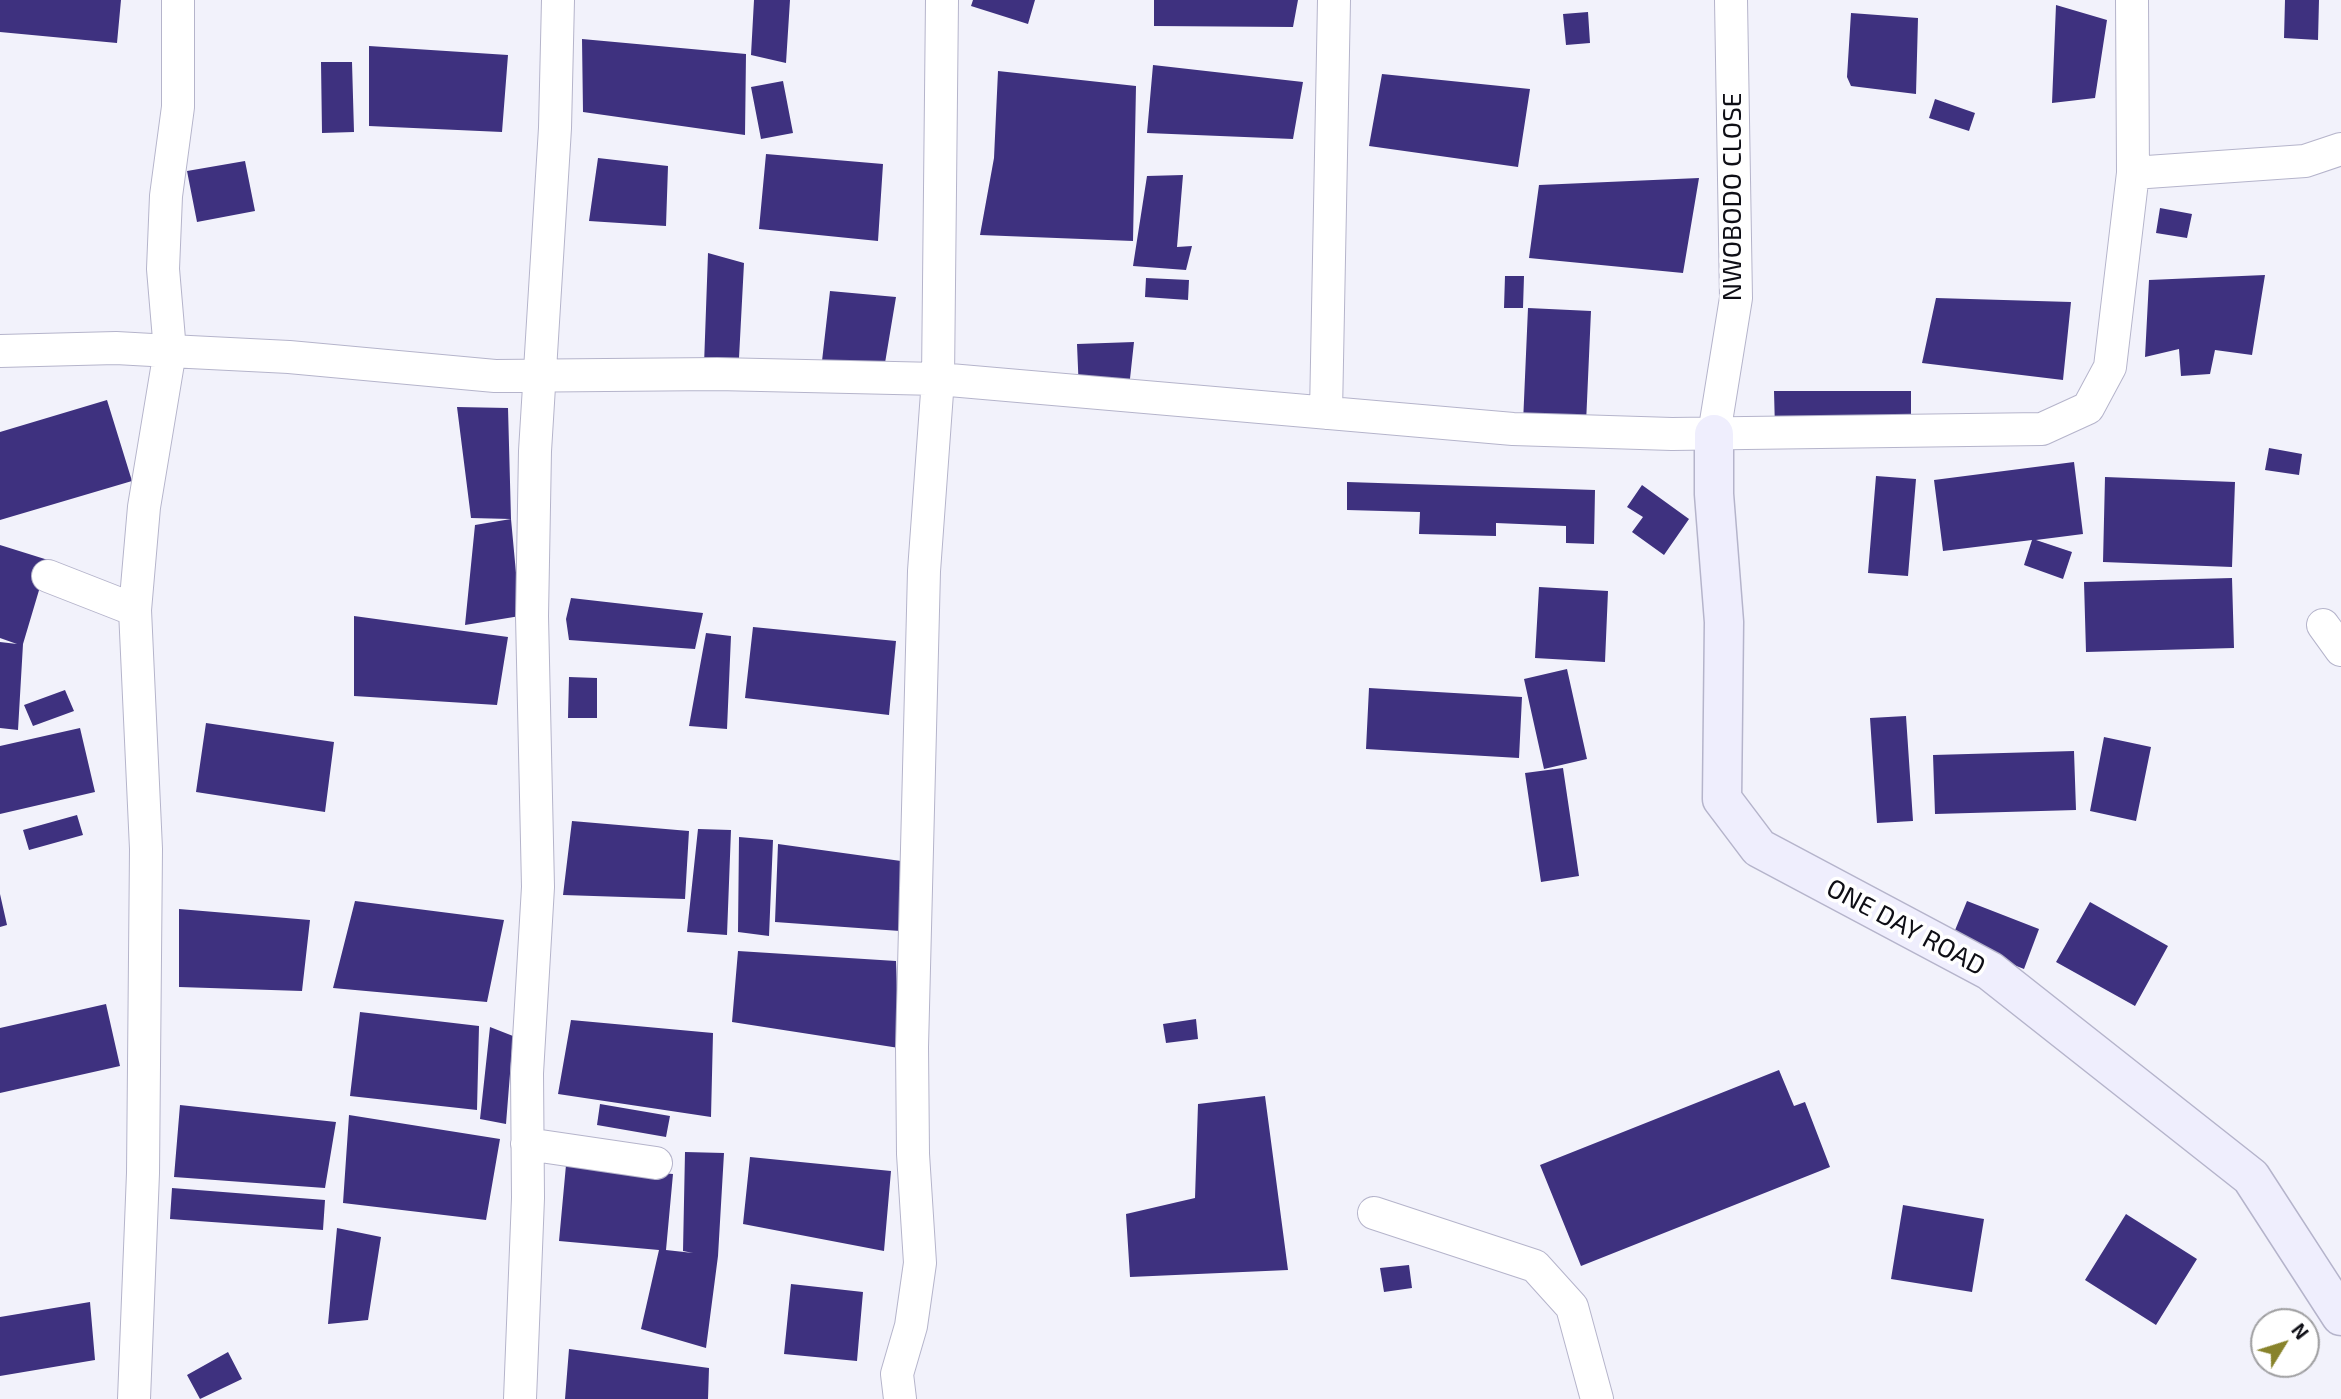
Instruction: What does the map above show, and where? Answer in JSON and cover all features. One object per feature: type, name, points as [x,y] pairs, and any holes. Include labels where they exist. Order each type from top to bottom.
[{"type":"main road","name":"ONE DAY ROAD","points":[[1714,434],[1714,494],[1724,622],[1722,799],[1759,848],[1990,971],[2251,1177],[2341,1316]]},
{"type":"street","points":[[134,1399],[143,1173],[146,849],[135,610],[144,507],[170,351],[163,269],[166,196],[178,107],[178,0]]},
{"type":"street","points":[[520,1399],[528,1198],[527,1073],[538,887],[532,593],[538,376],[555,128],[558,0]]},
{"type":"street","points":[[901,1399],[897,1374],[911,1326],[920,1264],[913,1154],[912,1047],[924,570],[938,379],[942,0]]},
{"type":"street","points":[[1326,413],[1334,0]]},
{"type":"street","name":"NWOBODO CLOSE","points":[[1714,434],[1736,298],[1731,0]]},
{"type":"street","points":[[0,351],[116,348],[289,357],[459,374],[717,374],[938,379],[1513,429],[1714,434],[2042,429],[2088,408],[2110,367],[2133,173],[2132,0]]},
{"type":"street","points":[[2133,173],[2305,161],[2341,149]]},
{"type":"street","points":[[48,576],[135,610]]},
{"type":"street","points":[[2323,625],[2341,650]]},
{"type":"street","points":[[527,1144],[656,1163]]},
{"type":"street","points":[[1374,1213],[1535,1266],[1572,1307],[1597,1399]]},
{"type":"building","points":[[0,0],[121,0],[117,43],[0,32]]},
{"type":"building","points":[[754,0],[790,0],[786,63],[751,55]]},
{"type":"building","points":[[973,0],[1035,0],[1028,24],[971,6]]},
{"type":"building","points":[[1154,0],[1298,0],[1293,27],[1154,26]]},
{"type":"building","points":[[2285,0],[2319,0],[2318,40],[2284,38]]},
{"type":"building","points":[[2056,5],[2107,20],[2095,98],[2052,103]]},
{"type":"building","points":[[1588,12],[1590,43],[1566,45],[1563,14]]},
{"type":"building","points":[[1851,13],[1918,18],[1916,94],[1851,86],[1847,77]]},
{"type":"building","points":[[582,39],[746,54],[745,135],[583,112]]},
{"type":"building","points":[[369,46],[508,55],[502,132],[369,126]]},
{"type":"building","points":[[321,62],[352,62],[354,132],[322,133]]},
{"type":"building","points":[[1153,65],[1303,82],[1293,139],[1147,133]]},
{"type":"building","points":[[998,71],[1136,86],[1133,241],[980,235],[994,158]]},
{"type":"building","points":[[1382,74],[1530,89],[1518,167],[1369,146]]},
{"type":"building","points":[[783,81],[793,133],[761,139],[751,87]]},
{"type":"building","points":[[1935,99],[1975,113],[1969,131],[1929,118]]},
{"type":"building","points":[[766,154],[883,164],[878,241],[759,229]]},
{"type":"building","points":[[598,158],[668,166],[666,226],[589,221]]},
{"type":"building","points":[[245,161],[255,211],[197,222],[187,171]]},
{"type":"building","points":[[1183,175],[1177,247],[1192,246],[1186,270],[1133,266],[1147,176]]},
{"type":"building","points":[[1699,178],[1683,273],[1529,258],[1539,185]]},
{"type":"building","points":[[2160,208],[2192,214],[2187,238],[2156,233]]},
{"type":"building","points":[[708,253],[744,263],[739,358],[704,365]]},
{"type":"building","points":[[2265,275],[2252,355],[2215,350],[2210,374],[2181,376],[2179,349],[2145,357],[2149,280]]},
{"type":"building","points":[[1505,276],[1524,276],[1523,308],[1504,308]]},
{"type":"building","points":[[1146,278],[1189,280],[1188,300],[1145,297]]},
{"type":"building","points":[[830,291],[896,297],[884,369],[822,361]]},
{"type":"building","points":[[1936,298],[2071,302],[2063,380],[1922,363]]},
{"type":"building","points":[[1528,308],[1591,311],[1585,446],[1523,423]]},
{"type":"building","points":[[1134,342],[1128,397],[1079,392],[1077,344]]},
{"type":"building","points":[[1774,391],[1911,391],[1911,428],[1775,429]]},
{"type":"building","points":[[107,400],[132,481],[0,520],[0,432]]},
{"type":"building","points":[[457,407],[508,408],[511,519],[471,518]]},
{"type":"building","points":[[2269,448],[2302,454],[2299,475],[2265,470]]},
{"type":"building","points":[[2074,462],[2083,534],[2036,540],[2072,552],[2063,579],[2024,565],[2032,540],[1943,551],[1934,480]]},
{"type":"building","points":[[1876,476],[1916,479],[1908,576],[1868,573]]},
{"type":"building","points":[[2105,477],[2235,482],[2232,567],[2103,562]]},
{"type":"building","points":[[1347,482],[1595,490],[1594,544],[1566,543],[1566,526],[1496,523],[1496,536],[1419,534],[1420,512],[1347,510]]},
{"type":"building","points":[[1642,485],[1689,519],[1664,555],[1632,532],[1643,517],[1627,507]]},
{"type":"building","points":[[511,519],[520,616],[465,625],[475,525]]},
{"type":"building","points":[[0,545],[48,560],[23,644],[18,730],[0,728],[0,642],[17,644],[0,638]]},
{"type":"building","points":[[2232,578],[2234,648],[2086,652],[2084,582]]},
{"type":"building","points":[[1539,587],[1608,591],[1605,662],[1535,658]]},
{"type":"building","points":[[571,598],[703,613],[695,649],[569,640],[566,619]]},
{"type":"building","points":[[354,616],[508,637],[497,705],[354,696]]},
{"type":"building","points":[[753,627],[896,641],[889,715],[745,698]]},
{"type":"building","points":[[706,633],[731,636],[727,729],[689,726]]},
{"type":"building","points":[[1567,669],[1587,759],[1544,769],[1524,679]]},
{"type":"building","points":[[569,677],[597,678],[597,718],[568,718]]},
{"type":"building","points":[[1369,688],[1522,697],[1519,758],[1366,749]]},
{"type":"building","points":[[65,690],[74,711],[33,726],[24,705]]},
{"type":"building","points":[[1906,716],[1913,821],[1877,823],[1870,718]]},
{"type":"building","points":[[206,723],[334,742],[325,812],[196,792]]},
{"type":"building","points":[[80,728],[95,792],[0,814],[0,746]]},
{"type":"building","points":[[2104,737],[2151,747],[2136,821],[2090,811]]},
{"type":"building","points":[[2074,751],[2076,810],[1935,814],[1933,755]]},
{"type":"building","points":[[1563,768],[1579,876],[1541,882],[1525,773]]},
{"type":"building","points":[[77,815],[83,835],[29,850],[23,830]]},
{"type":"building","points":[[572,821],[689,831],[685,899],[563,895]]},
{"type":"building","points":[[698,829],[731,830],[727,935],[687,932]]},
{"type":"building","points":[[739,837],[773,840],[769,936],[738,932]]},
{"type":"building","points":[[778,844],[901,861],[900,931],[775,922]]},
{"type":"building","points":[[0,894],[7,925],[0,927]]},
{"type":"building","points":[[355,901],[504,920],[487,1002],[333,988]]},
{"type":"building","points":[[1967,901],[2039,929],[2024,969],[1951,940]]},
{"type":"building","points":[[2090,902],[2168,946],[2135,1006],[2056,962]]},
{"type":"building","points":[[179,909],[310,920],[302,991],[179,987]]},
{"type":"building","points":[[738,951],[896,961],[899,1048],[732,1022]]},
{"type":"building","points":[[106,1004],[120,1066],[0,1093],[0,1028]]},
{"type":"building","points":[[360,1012],[479,1026],[477,1110],[350,1096]]},
{"type":"building","points":[[1196,1019],[1198,1039],[1166,1043],[1163,1024]]},
{"type":"building","points":[[571,1020],[713,1033],[711,1117],[558,1094]]},
{"type":"building","points":[[490,1027],[513,1036],[506,1124],[480,1119]]},
{"type":"building","points":[[1779,1070],[1794,1106],[1805,1102],[1830,1167],[1581,1266],[1540,1165]]},
{"type":"building","points":[[1265,1096],[1288,1270],[1130,1277],[1126,1214],[1195,1198],[1198,1104]]},
{"type":"building","points":[[600,1104],[670,1116],[666,1137],[597,1125]]},
{"type":"building","points":[[180,1105],[336,1122],[325,1188],[174,1177]]},
{"type":"building","points":[[349,1115],[500,1139],[486,1220],[343,1203]]},
{"type":"building","points":[[685,1152],[724,1153],[718,1256],[706,1348],[641,1329],[659,1250],[559,1241],[566,1165],[673,1174],[666,1250],[693,1253],[683,1251]]},
{"type":"building","points":[[750,1157],[891,1171],[884,1251],[743,1224]]},
{"type":"building","points":[[172,1188],[325,1200],[323,1230],[170,1219]]},
{"type":"building","points":[[1903,1205],[1984,1219],[1972,1292],[1891,1279]]},
{"type":"building","points":[[2126,1214],[2197,1259],[2156,1325],[2085,1280]]},
{"type":"building","points":[[337,1228],[381,1237],[368,1320],[328,1324]]},
{"type":"building","points":[[1409,1265],[1412,1288],[1384,1292],[1380,1268]]},
{"type":"building","points":[[791,1284],[863,1292],[857,1361],[784,1354]]},
{"type":"building","points":[[90,1302],[95,1360],[0,1376],[0,1317]]},
{"type":"building","points":[[569,1349],[709,1368],[708,1399],[565,1399]]},
{"type":"building","points":[[228,1352],[242,1379],[200,1399],[187,1375]]}]
